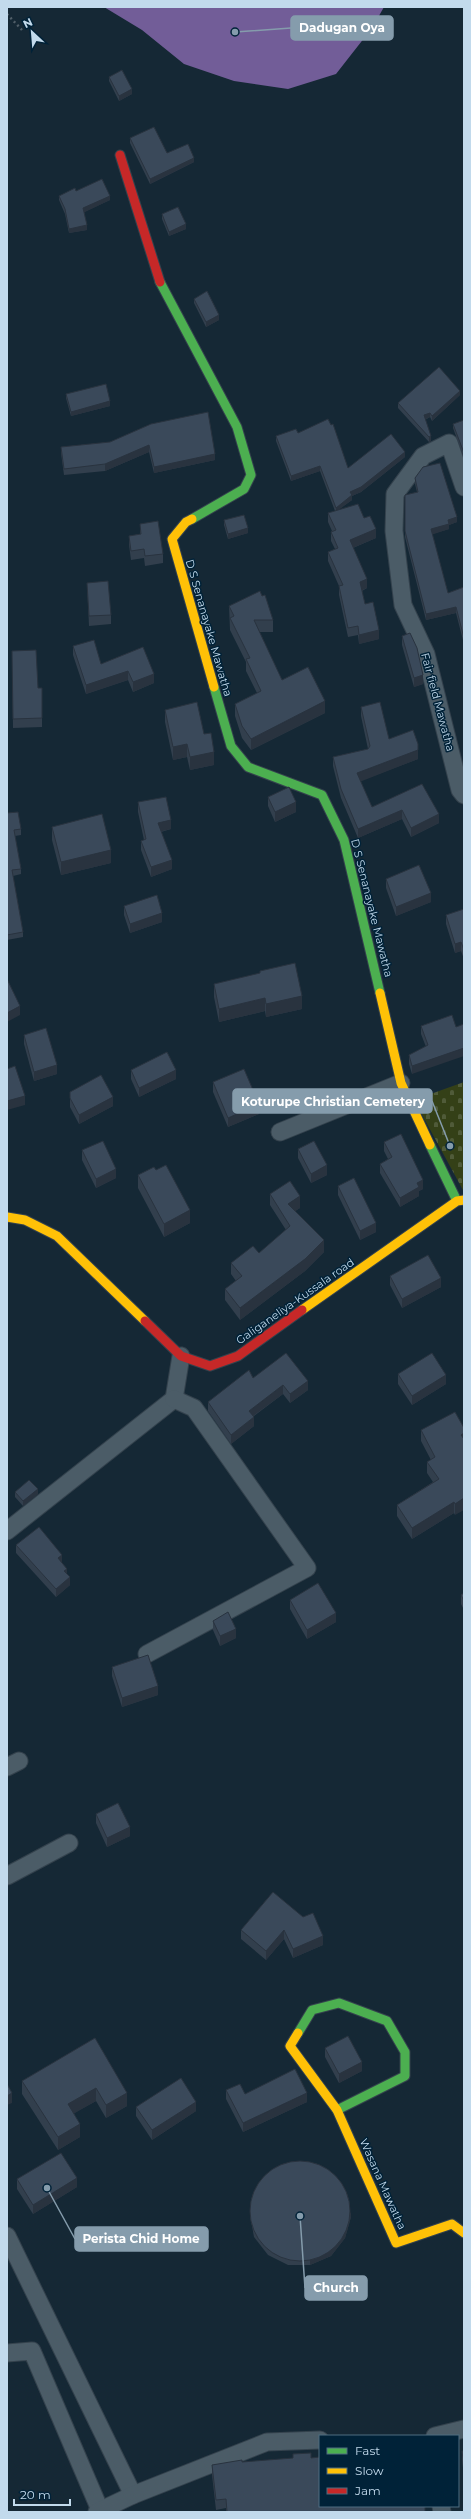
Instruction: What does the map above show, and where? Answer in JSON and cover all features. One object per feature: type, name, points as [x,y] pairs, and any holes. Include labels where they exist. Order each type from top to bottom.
[{"type":"street","name":"D S Senanayake Mawatha","points":[[120,155],[163,291],[237,427],[251,475],[244,489],[186,522],[172,539],[175,555],[231,746],[248,767],[322,795],[344,840],[401,1083],[460,1201]]},
{"type":"street","name":"Fair field Mawatha","points":[[464,487],[448,443],[423,456],[395,494],[394,531],[403,606],[426,654],[460,790],[464,795]]},
{"type":"street","points":[[280,1132],[401,1083]]},
{"type":"street","name":"Galiganeliya-Kussala road","points":[[7,1217],[25,1220],[58,1236],[181,1356],[210,1366],[238,1356],[460,1201]]},
{"type":"street","points":[[7,1531],[174,1399],[181,1356]]},
{"type":"street","points":[[147,1654],[307,1568],[194,1408],[174,1399]]},
{"type":"street","points":[[7,1876],[68,1843]]},
{"type":"street","points":[[339,2003],[387,2021],[405,2052],[405,2076],[337,2110],[290,2046],[312,2010],[339,2003]]},
{"type":"street","name":"Wasana Mawatha","points":[[337,2110],[396,2243],[452,2224],[464,2233]]},
{"type":"street","points":[[7,2236],[133,2495]]},
{"type":"street","points":[[7,2353],[32,2351],[98,2511],[133,2495],[267,2442],[319,2440]]},
{"type":"street","points":[[439,2435],[464,2429]]},
{"type":"path","points":[[7,14],[22,30]]},
{"type":"green space","points":[[464,1082],[464,1192],[414,1100]]},
{"type":"shaded area","points":[[104,7],[384,7],[372,28],[336,74],[288,89],[234,81],[184,64],[142,30]]},
{"type":"building","points":[[122,70],[132,89],[119,96],[109,77]]},
{"type":"building","points":[[154,127],[167,153],[188,144],[194,158],[150,179],[130,138]]},
{"type":"building","points":[[102,179],[110,196],[83,208],[87,225],[69,229],[65,209],[59,196],[75,188],[76,191]]},
{"type":"building","points":[[178,207],[186,224],[169,232],[162,214]]},
{"type":"building","points":[[207,291],[219,315],[206,322],[194,299]]},
{"type":"building","points":[[439,367],[460,391],[432,416],[430,413],[424,415],[431,436],[429,437],[398,403]]},
{"type":"building","points":[[106,384],[110,401],[71,412],[66,394]]},
{"type":"building","points":[[208,412],[215,454],[154,467],[149,445],[105,464],[64,469],[61,447],[110,442],[151,424]]},
{"type":"building","points":[[328,419],[331,425],[333,424],[348,468],[391,434],[405,452],[361,487],[350,492],[352,495],[336,508],[320,466],[291,476],[276,436],[296,429],[298,433]]},
{"type":"building","points":[[464,420],[464,453],[453,424]]},
{"type":"building","points":[[440,463],[457,517],[448,520],[449,524],[431,529],[448,593],[464,587],[464,638],[456,607],[426,614],[405,531],[405,495],[418,492],[415,478],[423,467]]},
{"type":"building","points":[[358,504],[364,518],[370,516],[376,529],[350,540],[367,579],[360,582],[365,604],[373,602],[379,630],[359,635],[358,626],[348,628],[339,586],[343,585],[328,552],[338,548],[331,532],[336,530],[328,513]]},
{"type":"building","points":[[244,515],[248,528],[228,534],[224,520]]},
{"type":"building","points":[[158,521],[163,554],[145,556],[144,549],[131,551],[129,536],[141,534],[140,524]]},
{"type":"building","points":[[108,581],[111,615],[89,616],[87,583]]},
{"type":"building","points":[[260,591],[262,596],[265,595],[273,620],[254,620],[282,680],[308,667],[325,701],[251,739],[242,726],[235,704],[261,691],[246,659],[250,658],[230,618],[234,616],[229,606]]},
{"type":"building","points":[[410,633],[417,648],[423,675],[414,678],[402,636]]},
{"type":"building","points":[[94,640],[101,664],[143,647],[154,674],[133,682],[128,671],[86,685],[73,646]]},
{"type":"building","points":[[36,650],[38,688],[42,688],[42,718],[13,719],[12,651]]},
{"type":"building","points":[[197,702],[204,734],[211,733],[214,752],[190,757],[187,744],[173,747],[165,710]]},
{"type":"building","points":[[380,702],[389,739],[413,730],[418,744],[418,750],[357,773],[372,807],[422,784],[439,814],[411,828],[402,810],[358,829],[341,789],[333,757],[368,749],[370,746],[361,707]]},
{"type":"building","points":[[289,787],[296,802],[275,812],[268,797]]},
{"type":"building","points":[[166,797],[171,820],[158,823],[172,860],[151,867],[141,841],[146,839],[138,802]]},
{"type":"building","points":[[18,812],[21,829],[14,830],[21,869],[12,870],[23,932],[7,935],[7,813]]},
{"type":"building","points":[[102,814],[111,850],[61,862],[52,827]]},
{"type":"building","points":[[419,865],[431,893],[396,907],[386,879]]},
{"type":"building","points":[[157,895],[162,913],[130,924],[124,906]]},
{"type":"building","points":[[464,909],[464,950],[461,942],[455,944],[446,915]]},
{"type":"building","points":[[295,963],[302,996],[266,1004],[265,998],[219,1009],[214,984]]},
{"type":"building","points":[[7,979],[20,1006],[7,1013]]},
{"type":"building","points":[[452,1015],[456,1027],[464,1024],[464,1048],[412,1066],[409,1055],[428,1045],[421,1026]]},
{"type":"building","points":[[46,1028],[57,1065],[34,1072],[24,1035]]},
{"type":"building","points":[[167,1052],[176,1070],[139,1088],[131,1070]]},
{"type":"building","points":[[15,1066],[25,1096],[7,1101],[7,1069]]},
{"type":"building","points":[[244,1069],[259,1104],[228,1118],[213,1082]]},
{"type":"building","points":[[101,1075],[113,1097],[79,1115],[70,1098],[70,1092]]},
{"type":"building","points":[[401,1134],[423,1180],[417,1183],[419,1187],[400,1198],[380,1164],[392,1157],[384,1142]]},
{"type":"building","points":[[103,1141],[116,1169],[96,1179],[82,1150]]},
{"type":"building","points":[[314,1141],[327,1165],[311,1174],[298,1149]]},
{"type":"building","points":[[166,1165],[190,1210],[164,1224],[138,1175],[154,1167],[156,1170]]},
{"type":"building","points":[[354,1178],[376,1223],[360,1231],[338,1186]]},
{"type":"building","points":[[290,1181],[300,1196],[288,1204],[324,1240],[305,1259],[240,1308],[225,1289],[242,1276],[231,1263],[253,1246],[259,1253],[290,1226],[270,1194]]},
{"type":"building","points":[[428,1255],[441,1278],[402,1299],[390,1276]]},
{"type":"building","points":[[286,1353],[308,1381],[290,1394],[283,1385],[249,1411],[254,1417],[231,1435],[208,1402],[249,1370],[253,1378]]},
{"type":"building","points":[[432,1353],[446,1375],[412,1396],[398,1374]]},
{"type":"building","points":[[455,1412],[464,1428],[464,1433],[461,1435],[464,1439],[464,1498],[455,1504],[454,1502],[412,1528],[397,1505],[439,1479],[427,1462],[435,1457],[421,1430]]},
{"type":"building","points":[[29,1480],[38,1489],[23,1501],[15,1492]]},
{"type":"building","points":[[39,1527],[62,1555],[58,1558],[67,1569],[64,1571],[70,1577],[56,1589],[16,1545]]},
{"type":"building","points":[[318,1583],[336,1613],[307,1630],[290,1600]]},
{"type":"building","points":[[464,1593],[464,1601],[461,1595]]},
{"type":"building","points":[[228,1612],[236,1629],[220,1636],[213,1621]]},
{"type":"building","points":[[148,1655],[158,1686],[122,1698],[112,1667]]},
{"type":"building","points":[[118,1803],[130,1827],[107,1838],[96,1814]]},
{"type":"building","points":[[273,1892],[303,1917],[313,1913],[323,1936],[293,1949],[284,1930],[266,1951],[241,1930]]},
{"type":"building","points":[[348,2036],[362,2062],[339,2074],[325,2048]]},
{"type":"building","points":[[95,2038],[127,2093],[106,2105],[96,2088],[68,2104],[80,2124],[58,2137],[22,2081]]},
{"type":"building","points":[[295,2069],[307,2093],[243,2123],[226,2090],[240,2084],[245,2094]]},
{"type":"building","points":[[181,2078],[196,2102],[152,2130],[136,2107]]},
{"type":"building","points":[[7,2084],[12,2093],[7,2096]]},
{"type":"building","points":[[61,2153],[77,2178],[33,2205],[17,2179]]},
{"type":"building","points":[[300,2161],[319,2165],[335,2176],[346,2192],[350,2211],[346,2230],[335,2246],[319,2257],[300,2261],[281,2257],[265,2246],[254,2230],[250,2211],[254,2192],[265,2176],[281,2165]]},
{"type":"building","points":[[462,2451],[464,2451],[464,2467]]},
{"type":"building","points":[[311,2453],[311,2458],[319,2457],[319,2507],[425,2507],[425,2512],[227,2512],[226,2499],[216,2500],[212,2465],[242,2460],[242,2462],[293,2458],[293,2454]]},
{"type":"traffic: fast","points":[[160,282],[237,427],[251,475],[244,489],[192,519]]},
{"type":"traffic: fast","points":[[214,687],[231,746],[248,767],[322,795],[344,840],[380,993]]},
{"type":"traffic: fast","points":[[430,1145],[457,1201]]},
{"type":"traffic: fast","points":[[298,2033],[312,2010],[339,2003],[387,2021],[405,2052],[405,2076],[337,2110]]},
{"type":"traffic: slow","points":[[192,519],[186,522],[172,539],[214,687]]},
{"type":"traffic: slow","points":[[380,993],[401,1083],[430,1145]]},
{"type":"traffic: slow","points":[[302,1310],[457,1201],[464,1200]]},
{"type":"traffic: slow","points":[[7,1217],[25,1220],[57,1236],[145,1321]]},
{"type":"traffic: slow","points":[[298,2033],[290,2046],[337,2110],[396,2243],[452,2224],[464,2233]]},
{"type":"traffic: jam","points":[[120,155],[160,282]]},
{"type":"traffic: jam","points":[[145,1321],[181,1356],[210,1366],[238,1356],[302,1310]]},
{"type":"place","name":"Dadugan Oya","points":[[235,32]]},
{"type":"place","name":"Koturupe Christian Cemetery","points":[[450,1146]]},
{"type":"place","name":"Perista Chid Home","points":[[47,2188]]},
{"type":"place","name":"Church","points":[[300,2216]]}]
